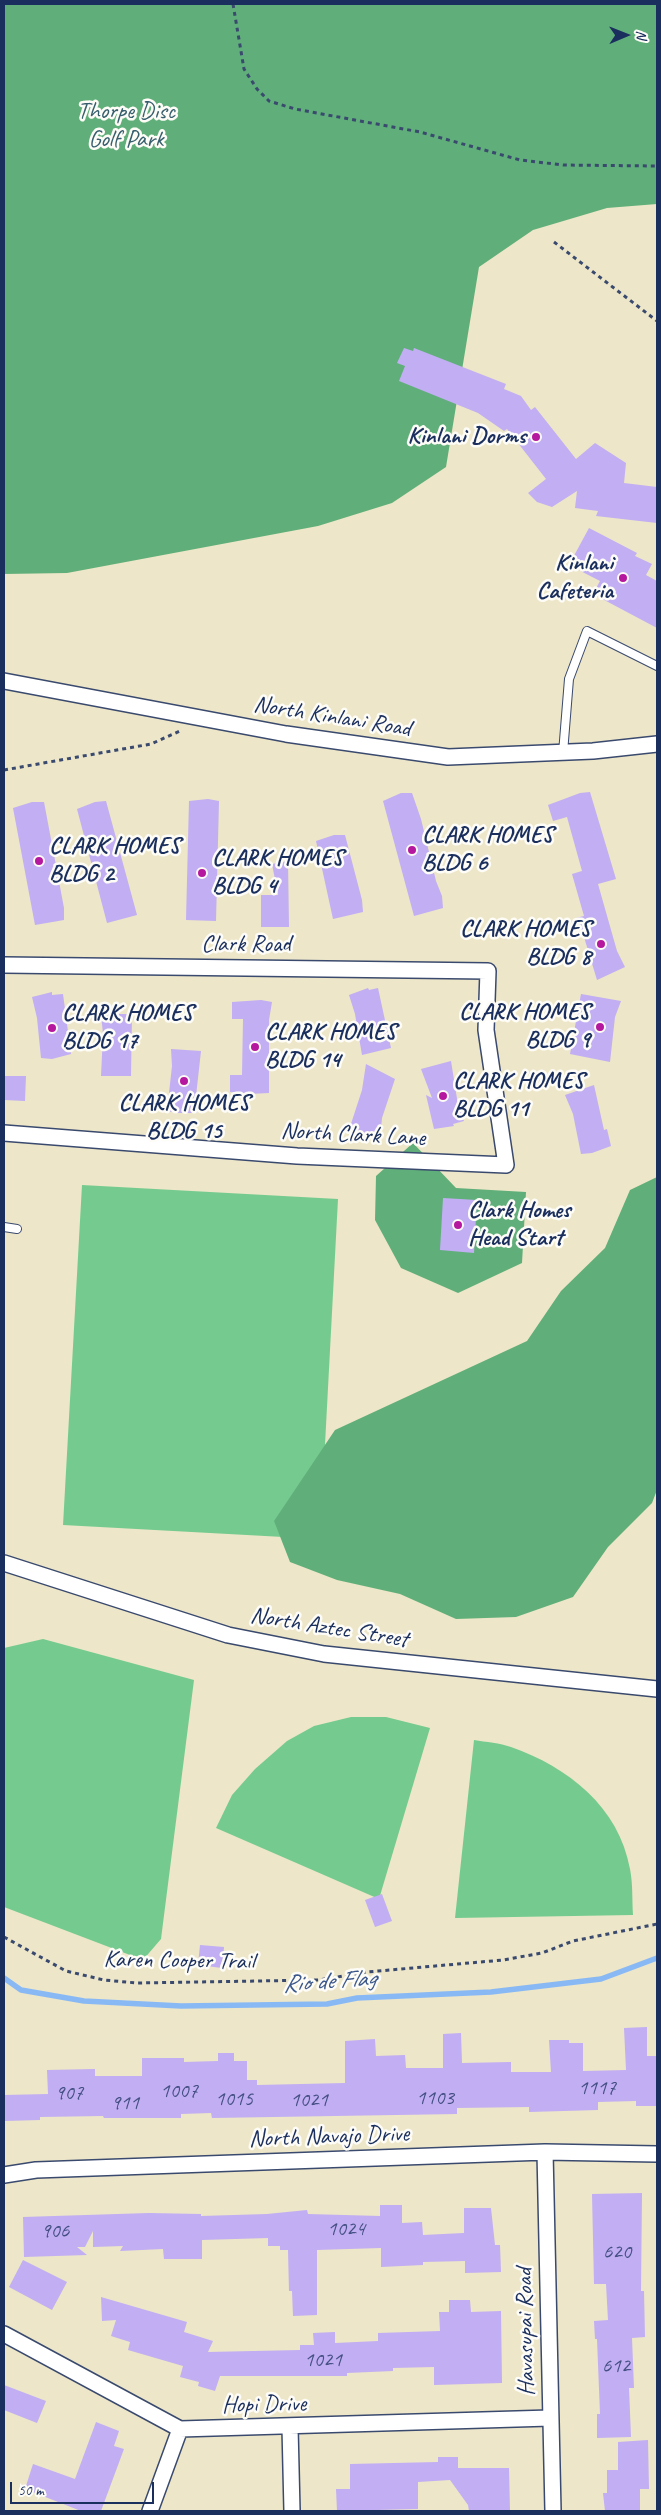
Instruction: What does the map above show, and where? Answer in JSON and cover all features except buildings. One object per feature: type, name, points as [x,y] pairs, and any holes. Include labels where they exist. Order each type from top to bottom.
[{"type":"street","name":"North Kinlani Road","points":[[4,680],[286,734],[448,757],[563,753],[657,744]]},
{"type":"street","name":"Clark Road","points":[[4,965],[488,971]]},
{"type":"street","name":"North Clark Lane","points":[[4,1133],[297,1156],[506,1164],[486,1030],[488,971]]},
{"type":"street","name":"North Aztec Street","points":[[4,1563],[228,1635],[260,1643],[324,1654],[657,1690]]},
{"type":"street","name":"North Navajo Drive","points":[[4,2175],[36,2170],[545,2152],[657,2154]]},
{"type":"street","name":"Havasupai Road","points":[[545,2152],[553,2511]]},
{"type":"street","name":"Hopi Drive","points":[[4,2334],[180,2429],[550,2418]]},
{"type":"street","points":[[290,2427],[292,2511]]},
{"type":"street","points":[[150,2511],[180,2429]]},
{"type":"lane","points":[[563,753],[568,679],[587,631],[657,666]]},
{"type":"lane","points":[[4,1227],[18,1229]]},
{"type":"path","points":[[233,4],[244,69],[257,89],[269,101],[295,109],[420,132],[520,160],[563,165],[657,166]]},
{"type":"path","points":[[554,242],[657,321]]},
{"type":"path","points":[[4,770],[151,744],[177,734],[187,726]]},
{"type":"path","name":"Karen Cooper Trail","points":[[4,1937],[66,1970],[104,1980],[137,1983],[319,1980],[368,1972],[503,1960],[542,1953],[573,1941],[657,1924]]},
{"type":"green space","name":"Thorpe Disc Golf Park","points":[[4,4],[657,4],[657,204],[607,208],[533,230],[479,267],[446,467],[392,503],[318,526],[67,573],[4,574]]},
{"type":"green space","points":[[413,1143],[456,1188],[526,1192],[522,1263],[458,1293],[401,1268],[375,1220],[376,1176]]},
{"type":"green space","points":[[657,1177],[657,1490],[652,1503],[608,1547],[573,1597],[516,1617],[456,1619],[400,1594],[337,1580],[290,1562],[274,1521],[335,1430],[527,1341],[561,1291],[605,1248],[630,1190]]},
{"type":"green space","points":[[82,1185],[338,1199],[320,1539],[63,1525]]},
{"type":"green space","points":[[43,1639],[194,1680],[161,1939],[143,1960],[4,1907],[4,1648]]},
{"type":"green space","points":[[351,1717],[386,1717],[430,1728],[379,1899],[216,1828],[232,1795],[255,1769],[287,1741],[314,1726]]},
{"type":"green space","points":[[474,1740],[511,1747],[532,1755],[571,1778],[603,1808],[615,1827],[624,1847],[631,1875],[633,1915],[455,1918]]},
{"type":"waterway","name":"Rio de Flag","points":[[4,1978],[21,1990],[84,2001],[181,2006],[327,2004],[357,1998],[491,1992],[601,1979],[657,1958]]},
{"type":"place","name":"Kinlani Dorms","points":[[536,437]]},
{"type":"place","name":"Kinlani Cafeteria","points":[[623,578]]},
{"type":"place","name":"CLARK HOMES BLDG 6","points":[[412,850]]},
{"type":"place","name":"CLARK HOMES BLDG 2","points":[[39,861]]},
{"type":"place","name":"CLARK HOMES BLDG 4","points":[[202,873]]},
{"type":"place","name":"CLARK HOMES BLDG 8","points":[[601,944]]},
{"type":"place","name":"CLARK HOMES BLDG 9","points":[[600,1027]]},
{"type":"place","name":"CLARK HOMES BLDG 17","points":[[52,1028]]},
{"type":"place","name":"CLARK HOMES BLDG 14","points":[[255,1047]]},
{"type":"place","name":"CLARK HOMES BLDG 15","points":[[184,1081]]},
{"type":"place","name":"CLARK HOMES BLDG 11","points":[[443,1096]]},
{"type":"place","name":"Clark Homes Head Start","points":[[458,1225]]}]
